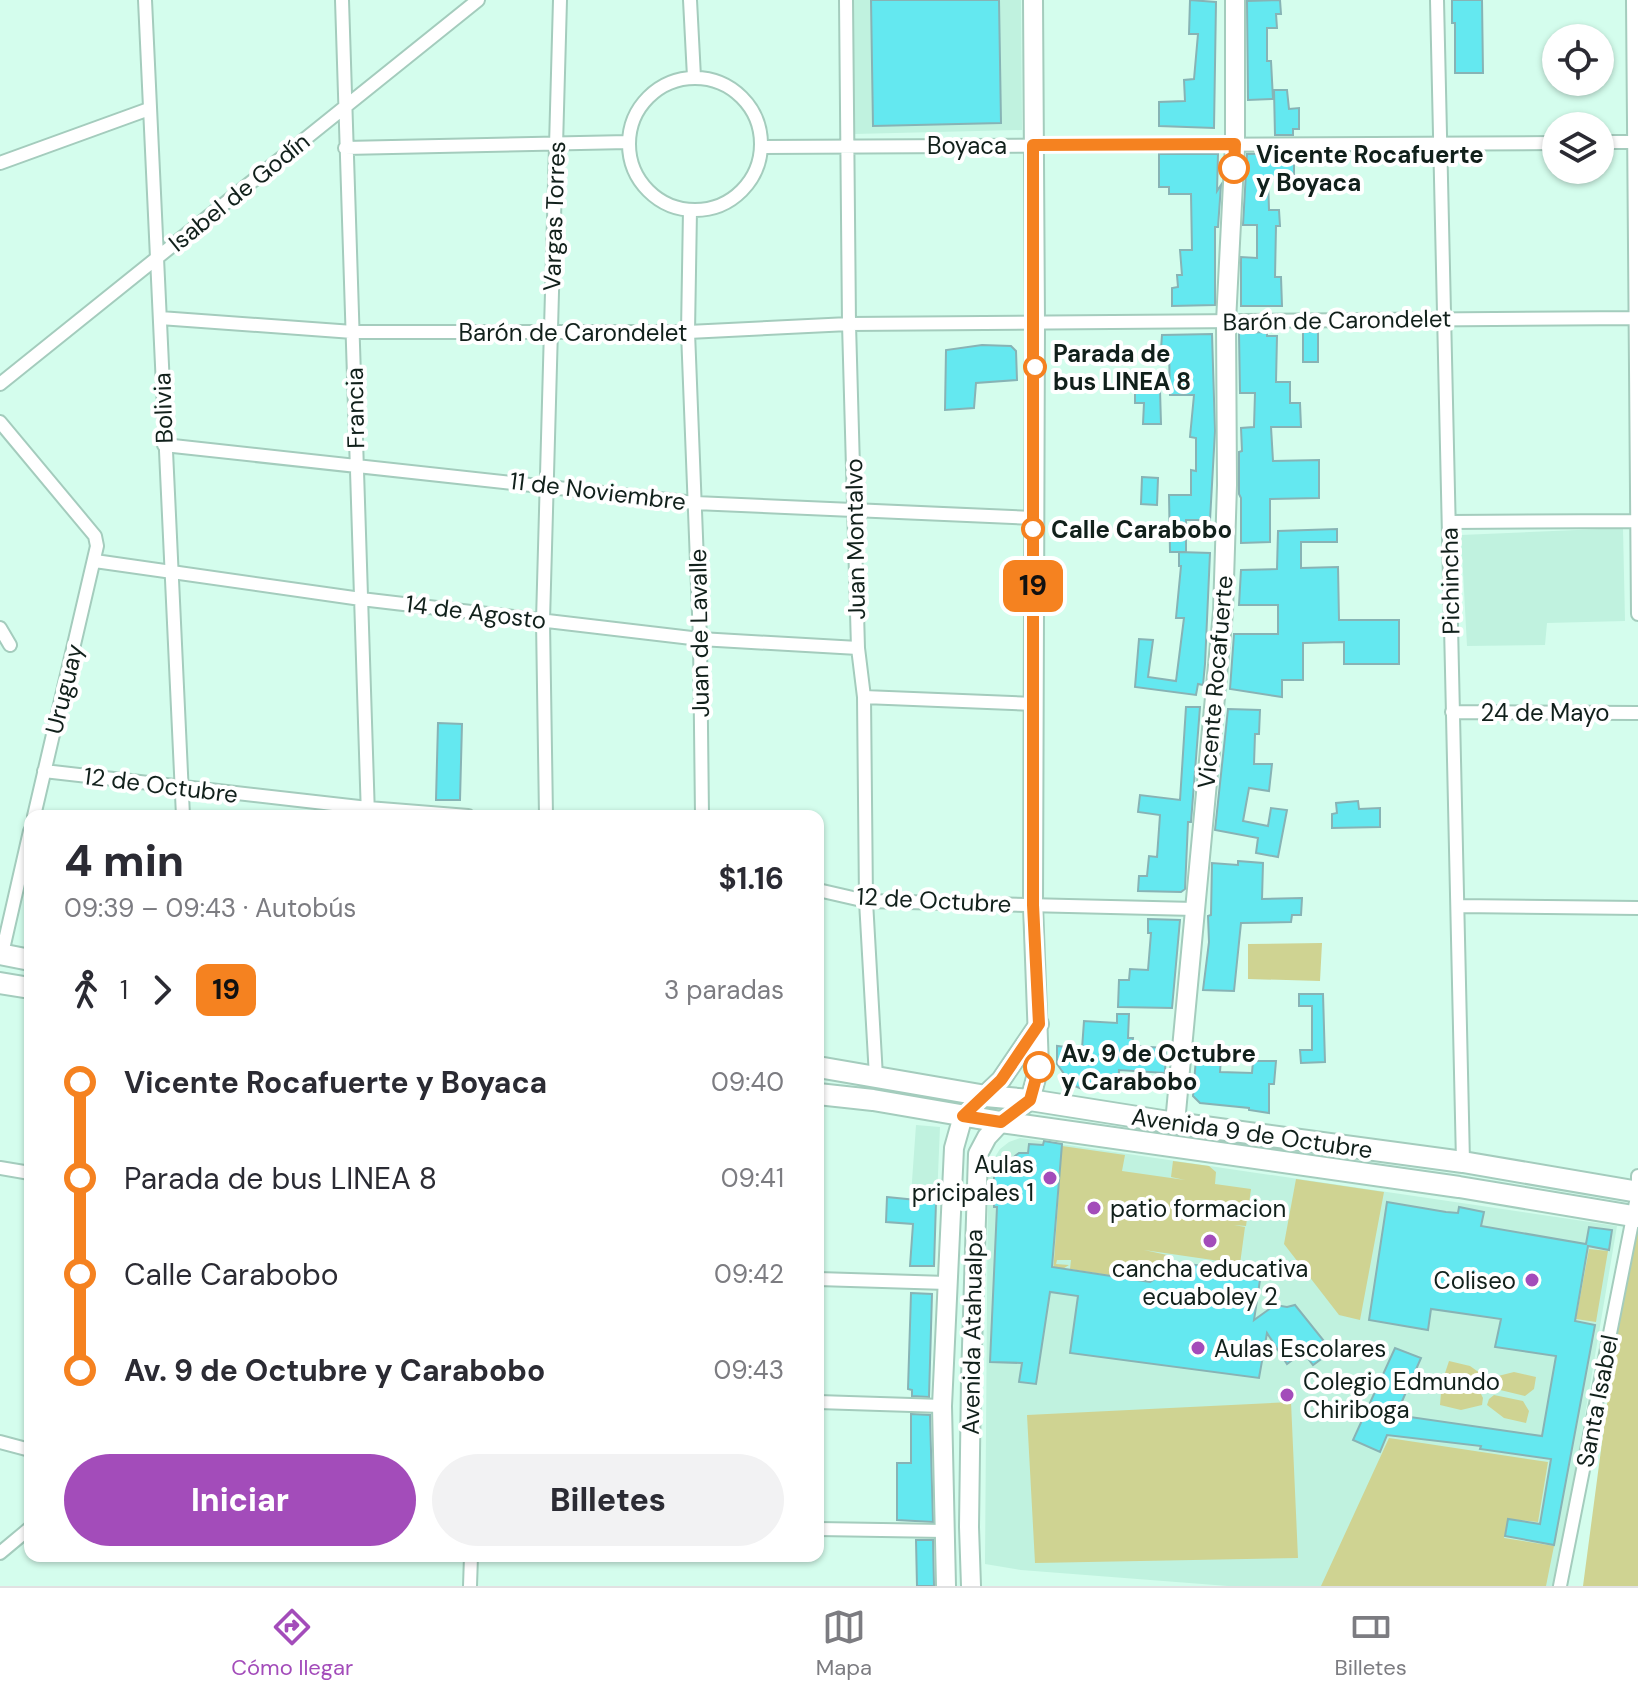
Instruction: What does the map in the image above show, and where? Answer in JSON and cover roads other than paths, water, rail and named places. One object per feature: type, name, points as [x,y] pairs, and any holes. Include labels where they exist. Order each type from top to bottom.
[{"type":"main road","points":[[1030,1100],[1039,1067],[1033,905],[1033,0]]},
{"type":"main road","name":"Vicente Rocafuerte","points":[[1175,1123],[1223,612],[1227,485],[1226,322],[1235,144],[1235,0]]},
{"type":"main road","points":[[1,956],[24,959]]},
{"type":"main road","points":[[0,983],[24,987]]},
{"type":"main road","points":[[963,1116],[1001,1080],[1039,1024]]},
{"type":"main road","name":"Avenida 9 de Octubre","points":[[824,1068],[986,1096],[1463,1162],[1638,1192]]},
{"type":"main road","name":"Avenida 9 de Octubre","points":[[824,1095],[1459,1187],[1635,1216]]},
{"type":"main road","name":"Avenida Atahualpa","points":[[971,1586],[969,1527],[978,1154],[987,1137],[1001,1122],[1030,1100]]},
{"type":"main road","name":"Avenida Atahualpa","points":[[946,1586],[942,1406],[954,1148],[963,1116]]},
{"type":"street","name":"Bolivia","points":[[145,0],[183,810]]},
{"type":"street","name":"Francia","points":[[342,0],[368,810]]},
{"type":"street","name":"Isabel de Godín","points":[[0,384],[478,0]]},
{"type":"street","name":"Vargas Torres","points":[[546,810],[543,621],[560,0]]},
{"type":"street","points":[[690,0],[694,77]]},
{"type":"street","name":"Juan Montalvo","points":[[846,0],[849,324],[858,648],[864,697],[866,901],[876,1077]]},
{"type":"street","name":"Pichincha","points":[[1437,0],[1463,1162]]},
{"type":"street","points":[[1633,0],[1638,614]]},
{"type":"street","points":[[694,77],[728,86],[743,98],[760,129],[761,147],[758,165],[739,193],[708,209],[690,210],[673,207],[645,188],[635,175],[628,142],[631,125],[648,96],[669,83],[694,77]]},
{"type":"street","points":[[0,163],[149,109]]},
{"type":"street","points":[[345,148],[628,142]]},
{"type":"street","points":[[1614,142],[1636,142]]},
{"type":"street","name":"Boyaca","points":[[761,147],[1542,143]]},
{"type":"street","name":"Juan de Lavalle","points":[[690,210],[688,332],[700,639],[702,810]]},
{"type":"street","name":"Barón de Carondelet","points":[[160,318],[353,332],[688,332],[849,324],[1637,318]]},
{"type":"street","points":[[0,422],[95,536],[95,561]]},
{"type":"street","name":"11 de Noviembre","points":[[164,445],[695,503],[1033,518]]},
{"type":"street","points":[[1449,522],[1638,521]]},
{"type":"street","name":"14 de Agosto","points":[[95,561],[361,599],[700,639],[858,648]]},
{"type":"street","name":"Uruguay","points":[[35,810],[95,561]]},
{"type":"street","points":[[0,628],[10,645]]},
{"type":"street","points":[[864,697],[1034,704]]},
{"type":"street","name":"24 de Mayo","points":[[1452,712],[1638,713]]},
{"type":"street","name":"12 de Octubre","points":[[44,771],[353,810]]},
{"type":"street","points":[[1,956],[24,857]]},
{"type":"street","name":"12 de Octubre","points":[[824,891],[866,901],[1195,909]]},
{"type":"street","points":[[1458,906],[1638,908]]},
{"type":"street","points":[[0,1168],[24,1172]]},
{"type":"street","name":"Santa Isabel","points":[[1560,1586],[1635,1216],[1638,1176]]},
{"type":"street","points":[[824,1279],[947,1283]]},
{"type":"street","points":[[824,1402],[942,1406]]},
{"type":"street","points":[[0,1442],[24,1448]]},
{"type":"street","points":[[824,1529],[945,1531]]},
{"type":"street","points":[[0,1553],[24,1533]]},
{"type":"street","points":[[470,1586],[471,1562]]},
{"type":"place","name":"Vicente Rocafuerte y Boyaca","points":[[1234,168]]},
{"type":"place","name":"Parada de bus LINEA 8","points":[[1035,367]]},
{"type":"place","name":"Calle Carabobo","points":[[1033,529]]},
{"type":"place","name":"Av. 9 de Octubre y Carabobo","points":[[1039,1067]]},
{"type":"place","name":"Aulas pricipales 1","points":[[1050,1178]]},
{"type":"place","name":"patio formacion","points":[[1094,1208]]},
{"type":"place","name":"cancha educativa ecuaboley 2","points":[[1210,1241]]},
{"type":"place","name":"Coliseo","points":[[1532,1280]]},
{"type":"place","name":"Aulas Escolares","points":[[1198,1348]]},
{"type":"place","name":"Colegio Edmundo Chiriboga","points":[[1287,1395]]}]
